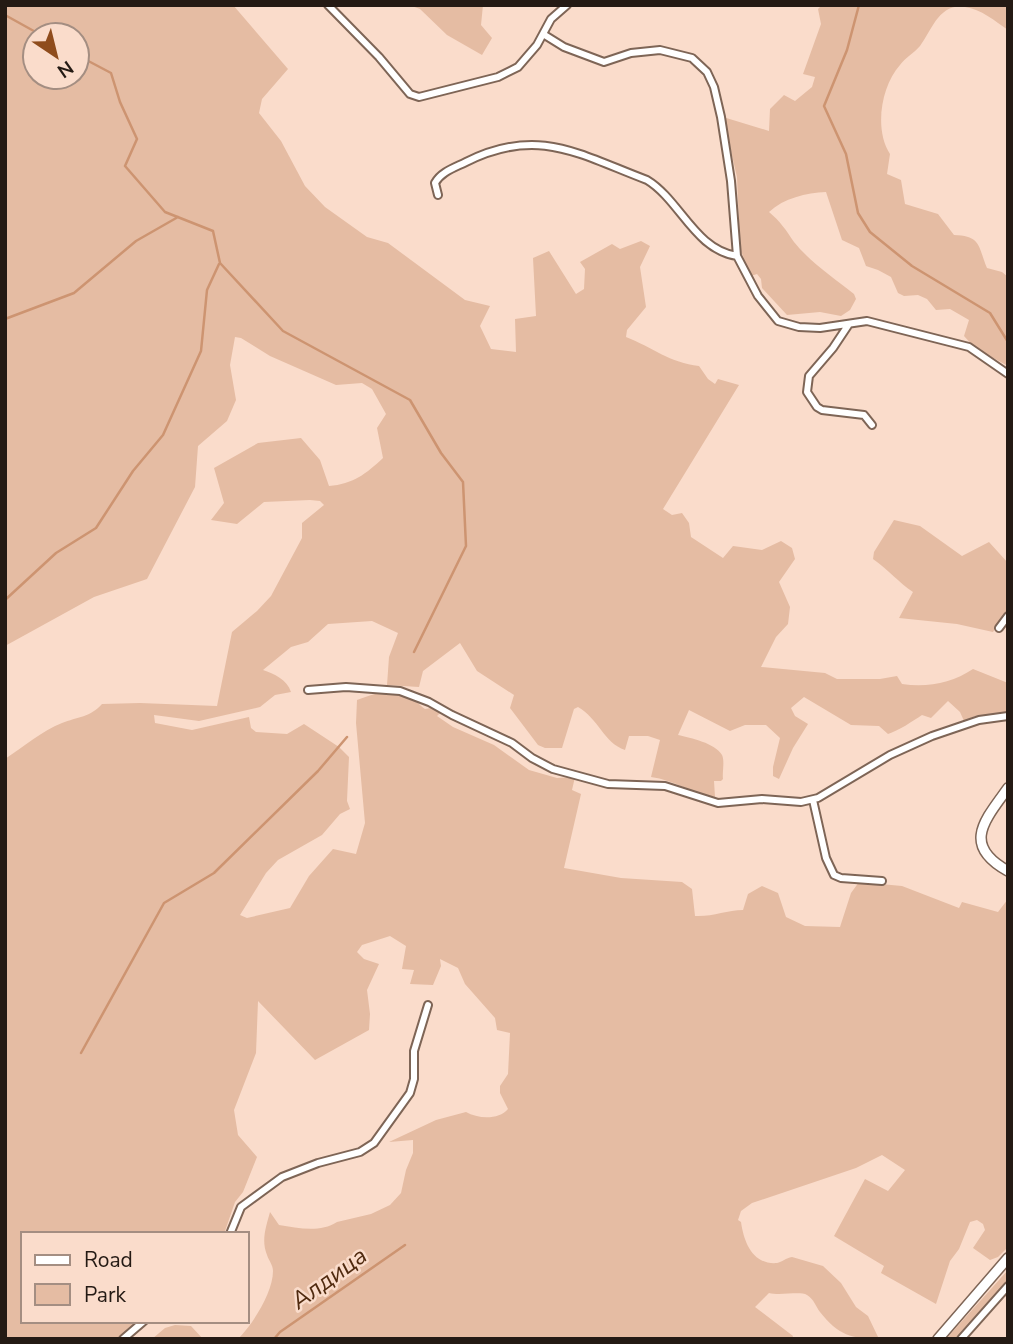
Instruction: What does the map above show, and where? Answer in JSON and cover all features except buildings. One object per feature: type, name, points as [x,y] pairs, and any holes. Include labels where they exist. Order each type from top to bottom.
[{"type":"street","points":[[328,5],[379,57],[410,94],[419,97],[508,74],[527,59],[551,19],[567,5]]},
{"type":"street","points":[[543,34],[564,47],[604,62],[631,53],[660,50],[692,58],[700,63],[714,87],[721,117],[731,181],[737,256],[758,296],[778,321],[799,327],[820,328],[867,321],[953,342],[976,351],[1008,374]]},
{"type":"street","points":[[438,195],[435,183],[441,175],[481,155],[510,146],[545,144],[647,180],[660,190],[716,249],[737,256]]},
{"type":"street","points":[[849,324],[834,348],[808,376],[807,391],[822,410],[864,415],[872,425]]},
{"type":"street","points":[[999,628],[1008,617]]},
{"type":"street","points":[[308,690],[346,687],[400,691],[429,702],[512,743],[542,764],[608,784],[665,786],[718,803],[762,799],[802,802],[813,800],[831,792],[890,755],[932,736],[979,720],[1008,716]]},
{"type":"street","points":[[1008,788],[984,821],[980,845],[999,866],[1008,871]]},
{"type":"street","points":[[813,800],[826,858],[834,875],[841,878],[882,881]]},
{"type":"street","points":[[231,1232],[241,1206],[282,1177],[318,1163],[360,1153],[374,1143],[410,1093],[414,1079],[414,1051],[428,1006]]},
{"type":"street","points":[[938,1339],[1008,1258]]},
{"type":"street","points":[[961,1339],[1008,1286]]},
{"type":"street","points":[[995,1302],[1008,1298]]},
{"type":"street","points":[[123,1339],[142,1323]]},
{"type":"green space","points":[[5,5],[233,5],[288,69],[262,99],[259,113],[281,141],[305,186],[325,207],[367,237],[388,243],[465,300],[490,306],[480,326],[491,349],[516,352],[515,319],[536,316],[533,258],[549,251],[576,294],[584,289],[585,269],[580,262],[612,244],[620,249],[641,241],[650,246],[640,267],[646,307],[627,330],[626,337],[670,358],[699,366],[715,384],[718,379],[739,385],[663,509],[672,515],[682,513],[689,523],[691,537],[723,558],[733,546],[762,550],[781,541],[792,548],[795,559],[779,582],[790,607],[788,624],[776,637],[761,667],[825,673],[837,679],[880,679],[897,676],[902,684],[921,685],[948,681],[973,669],[1008,683],[1008,715],[975,716],[964,721],[960,712],[948,701],[931,718],[922,715],[888,734],[879,726],[851,725],[804,697],[791,708],[795,716],[808,724],[779,779],[773,776],[773,767],[780,738],[766,725],[745,725],[730,731],[689,710],[678,735],[708,744],[719,751],[723,758],[723,779],[714,781],[715,797],[651,777],[660,740],[648,736],[629,736],[625,750],[612,742],[591,717],[578,707],[574,709],[562,748],[545,748],[538,745],[510,708],[514,695],[477,671],[460,643],[423,671],[419,687],[387,685],[389,657],[398,633],[372,621],[328,624],[308,642],[291,647],[263,670],[283,680],[291,692],[275,695],[260,707],[199,721],[154,715],[155,723],[192,730],[249,717],[251,728],[256,732],[287,734],[304,724],[339,747],[349,757],[347,801],[350,809],[340,814],[322,835],[278,860],[266,873],[240,915],[247,918],[290,908],[309,876],[333,849],[356,854],[365,823],[356,723],[357,700],[392,692],[412,697],[425,709],[431,708],[440,713],[437,716],[453,727],[494,745],[529,770],[557,778],[575,777],[572,790],[581,794],[564,868],[621,878],[682,882],[692,889],[695,916],[743,910],[748,894],[762,886],[778,893],[786,917],[805,926],[840,927],[851,893],[859,882],[902,886],[959,908],[962,902],[998,912],[1008,899],[1008,1247],[998,1257],[990,1260],[973,1248],[985,1230],[983,1224],[977,1220],[970,1222],[959,1249],[950,1261],[936,1304],[881,1273],[884,1266],[834,1236],[865,1179],[888,1191],[905,1170],[882,1155],[856,1168],[752,1203],[741,1211],[738,1220],[741,1222],[747,1245],[762,1260],[777,1263],[792,1257],[823,1266],[841,1283],[856,1307],[868,1316],[879,1339],[853,1337],[839,1331],[807,1295],[769,1293],[755,1307],[793,1336],[792,1339],[238,1339],[250,1325],[270,1288],[273,1269],[264,1244],[270,1212],[279,1225],[309,1229],[323,1228],[371,1214],[390,1205],[401,1193],[413,1153],[413,1140],[389,1142],[436,1120],[466,1112],[482,1117],[494,1117],[508,1109],[500,1093],[500,1086],[508,1074],[510,1033],[497,1030],[495,1018],[465,984],[458,968],[440,959],[441,966],[433,985],[410,984],[414,970],[402,969],[406,946],[390,936],[362,945],[357,952],[364,959],[379,964],[367,990],[369,1030],[315,1060],[258,1001],[256,1053],[234,1110],[238,1135],[257,1157],[243,1192],[235,1202],[225,1232],[21,1232],[21,1323],[134,1323],[119,1339],[5,1339],[5,759],[47,730],[88,714],[102,704],[217,706],[232,632],[271,596],[302,538],[302,523],[324,505],[320,501],[310,500],[264,502],[237,524],[211,520],[224,503],[214,468],[258,443],[301,438],[320,460],[329,486],[359,477],[383,458],[377,428],[386,414],[372,389],[362,383],[336,385],[270,356],[235,337],[230,365],[236,400],[227,421],[198,446],[195,487],[147,579],[94,597],[5,646]]},
{"type":"green space","points":[[409,5],[483,5],[481,25],[492,38],[482,55],[447,35],[420,9]]},
{"type":"green space","points":[[822,5],[1008,5],[1008,30],[971,8],[956,7],[942,13],[920,46],[893,74],[884,96],[881,121],[885,144],[890,154],[887,174],[901,180],[905,204],[938,214],[954,235],[970,238],[978,244],[987,268],[1002,272],[1008,277],[1008,366],[975,348],[964,336],[969,320],[950,309],[936,310],[927,299],[918,295],[904,296],[898,293],[891,277],[866,266],[859,248],[842,240],[826,192],[796,197],[769,212],[807,256],[854,294],[856,299],[850,310],[841,316],[820,312],[787,315],[762,288],[757,274],[751,276],[740,249],[737,177],[723,117],[769,131],[770,109],[784,95],[795,101],[812,87],[815,77],[803,74],[821,24],[818,9]]},
{"type":"green space","points":[[894,520],[920,526],[962,556],[989,542],[1008,563],[1008,610],[993,632],[957,624],[899,618],[913,592],[873,559],[874,552]]},
{"type":"green space","points":[[1008,1270],[1008,1296],[998,1298],[957,1339],[946,1339]]},
{"type":"green space","points":[[175,1325],[191,1326],[203,1339],[152,1339],[165,1328]]},
{"type":"waterway","points":[[859,5],[847,50],[824,106],[846,154],[858,213],[870,232],[912,266],[990,313],[1008,342]]},
{"type":"waterway","points":[[5,15],[21,24]]},
{"type":"waterway","points":[[91,62],[111,73],[120,102],[137,139],[125,166],[165,212],[213,231],[220,263],[283,331],[410,400],[441,453],[463,482],[466,546],[414,652]]},
{"type":"waterway","points":[[5,319],[74,293],[136,241],[178,217]]},
{"type":"waterway","points":[[5,600],[56,553],[96,528],[133,471],[163,435],[201,351],[207,290],[219,264]]},
{"type":"waterway","points":[[81,1053],[164,903],[214,873],[318,771],[347,737]]},
{"type":"waterway","name":"Алдица","points":[[274,1339],[280,1332],[405,1245]]}]
